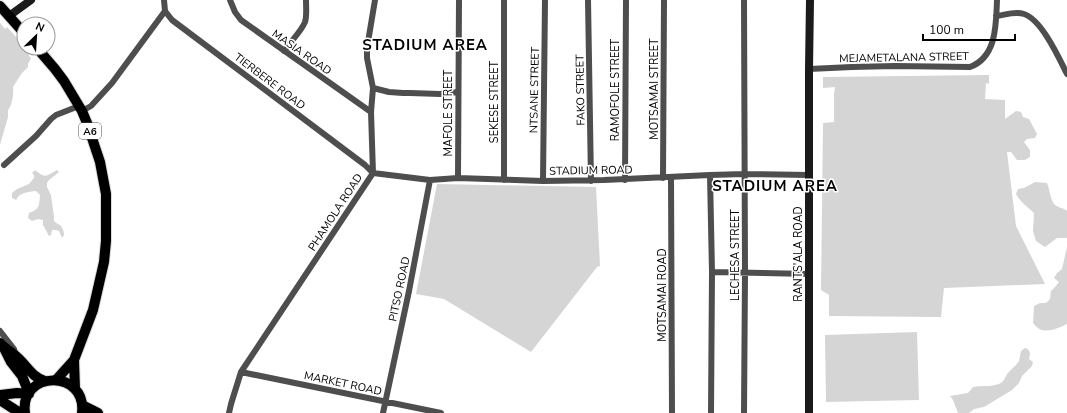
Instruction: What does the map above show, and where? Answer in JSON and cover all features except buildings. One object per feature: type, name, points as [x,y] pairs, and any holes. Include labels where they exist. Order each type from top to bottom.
[{"type":"main road","points":[[0,6],[16,24]]},
{"type":"main road","name":"A6","points":[[44,56],[55,69],[81,108],[100,162],[106,194],[106,241],[104,262],[93,310],[74,360],[56,380]]},
{"type":"main road","points":[[1,348],[36,377],[45,381]]},
{"type":"main road","points":[[14,360],[22,376],[27,393],[25,413]]},
{"type":"main road","name":"A6","points":[[74,360],[75,389]]},
{"type":"main road","points":[[0,395],[27,393],[45,381],[63,381],[75,389],[82,409],[98,413]]},
{"type":"main road","points":[[0,400],[20,413]]},
{"type":"street","points":[[9,16],[31,0]]},
{"type":"street","points":[[4,165],[36,136],[56,115],[91,106],[112,83],[166,11],[164,0]]},
{"type":"street","name":"MASIA ROAD","points":[[230,0],[240,19],[371,112]]},
{"type":"street","points":[[284,51],[305,21],[306,0]]},
{"type":"street","name":"PHAMOLA ROAD","points":[[229,413],[241,372],[373,173],[371,112],[373,88],[367,58],[367,48],[375,0]]},
{"type":"street","name":"MAFOLE STREET","points":[[458,178],[459,0]]},
{"type":"street","name":"SEKESE STREET","points":[[504,0],[504,180]]},
{"type":"street","name":"NTSANE STREET","points":[[543,181],[545,0]]},
{"type":"street","name":"FAKO STREET","points":[[588,0],[591,181]]},
{"type":"street","name":"RAMOFOLE STREET","points":[[625,180],[626,0]]},
{"type":"street","name":"MOTSAMAI STREET","points":[[663,178],[664,0]]},
{"type":"street","name":"LECHESA STREET","points":[[744,0],[744,413]]},
{"type":"street","name":"RANTS'ALA ROAD","points":[[809,413],[810,0]]},
{"type":"street","name":"MEJAMETALANA STREET","points":[[809,69],[895,66],[970,67],[980,62],[990,50],[996,16],[997,0]]},
{"type":"street","name":"TIERBERE ROAD","points":[[166,11],[172,20],[365,165],[373,173]]},
{"type":"street","points":[[996,16],[1016,13],[1024,14],[1031,18],[1038,24],[1067,74]]},
{"type":"street","points":[[373,88],[389,92],[403,93],[440,94],[458,92]]},
{"type":"street","name":"STADIUM ROAD","points":[[373,173],[430,180],[458,178],[543,181],[625,180],[744,174],[810,175]]},
{"type":"street","points":[[710,175],[712,272],[711,413]]},
{"type":"street","name":"MOTSAMAI ROAD","points":[[671,177],[672,413]]},
{"type":"street","name":"PITSO ROAD","points":[[383,413],[409,291],[430,180]]},
{"type":"street","points":[[712,272],[810,274]]},
{"type":"street","points":[[0,331],[14,349],[14,360]]},
{"type":"street","name":"MARKET ROAD","points":[[241,372],[441,413]]},
{"type":"shaded area","points":[[0,23],[5,29],[7,27],[16,37],[16,56],[29,56],[31,58],[28,67],[13,87],[11,106],[8,110],[8,117],[0,145]]},
{"type":"shaded area","points":[[989,75],[989,84],[986,83],[985,99],[1005,100],[1005,119],[1016,111],[1021,112],[1023,117],[1029,119],[1037,134],[1035,138],[1027,139],[1024,142],[1030,150],[1030,157],[1025,160],[1017,160],[1011,152],[1007,152],[1016,226],[1045,284],[944,288],[941,317],[829,316],[829,295],[821,290],[823,123],[834,122],[835,87],[823,88],[823,77]]},
{"type":"shaded area","points":[[35,170],[44,176],[57,170],[59,172],[49,180],[47,187],[51,195],[54,221],[61,226],[63,230],[64,235],[62,238],[59,231],[56,230],[52,230],[51,235],[49,236],[43,225],[43,220],[38,219],[32,221],[28,218],[29,213],[35,210],[39,204],[40,195],[36,191],[22,194],[16,200],[12,198],[12,193],[29,184],[34,178],[32,173]]},
{"type":"shaded area","points":[[1035,182],[1047,183],[1053,203],[1067,211],[1067,238],[1057,238],[1045,247],[1036,241],[1033,231],[1034,213],[1016,194],[1018,189],[1024,188]]},
{"type":"shaded area","points":[[437,184],[596,187],[600,266],[597,267],[531,352],[444,299],[416,294]]},
{"type":"shaded area","points":[[1067,247],[1067,324],[1052,330],[1041,330],[1033,323],[1034,306],[1040,303],[1046,303],[1050,299],[1051,291],[1059,282],[1054,278],[1062,269]]},
{"type":"shaded area","points":[[917,332],[919,400],[826,402],[825,335]]},
{"type":"shaded area","points":[[1025,348],[1028,349],[1030,353],[1029,359],[1033,362],[1032,366],[1022,376],[1019,383],[1012,390],[984,407],[974,409],[969,413],[958,413],[950,396],[968,393],[973,387],[997,385],[1004,380],[1009,372],[1018,363],[1021,352]]},
{"type":"district","name":"STADIUM AREA","points":[[425,45]]},
{"type":"district","name":"STADIUM AREA","points":[[775,186]]}]
